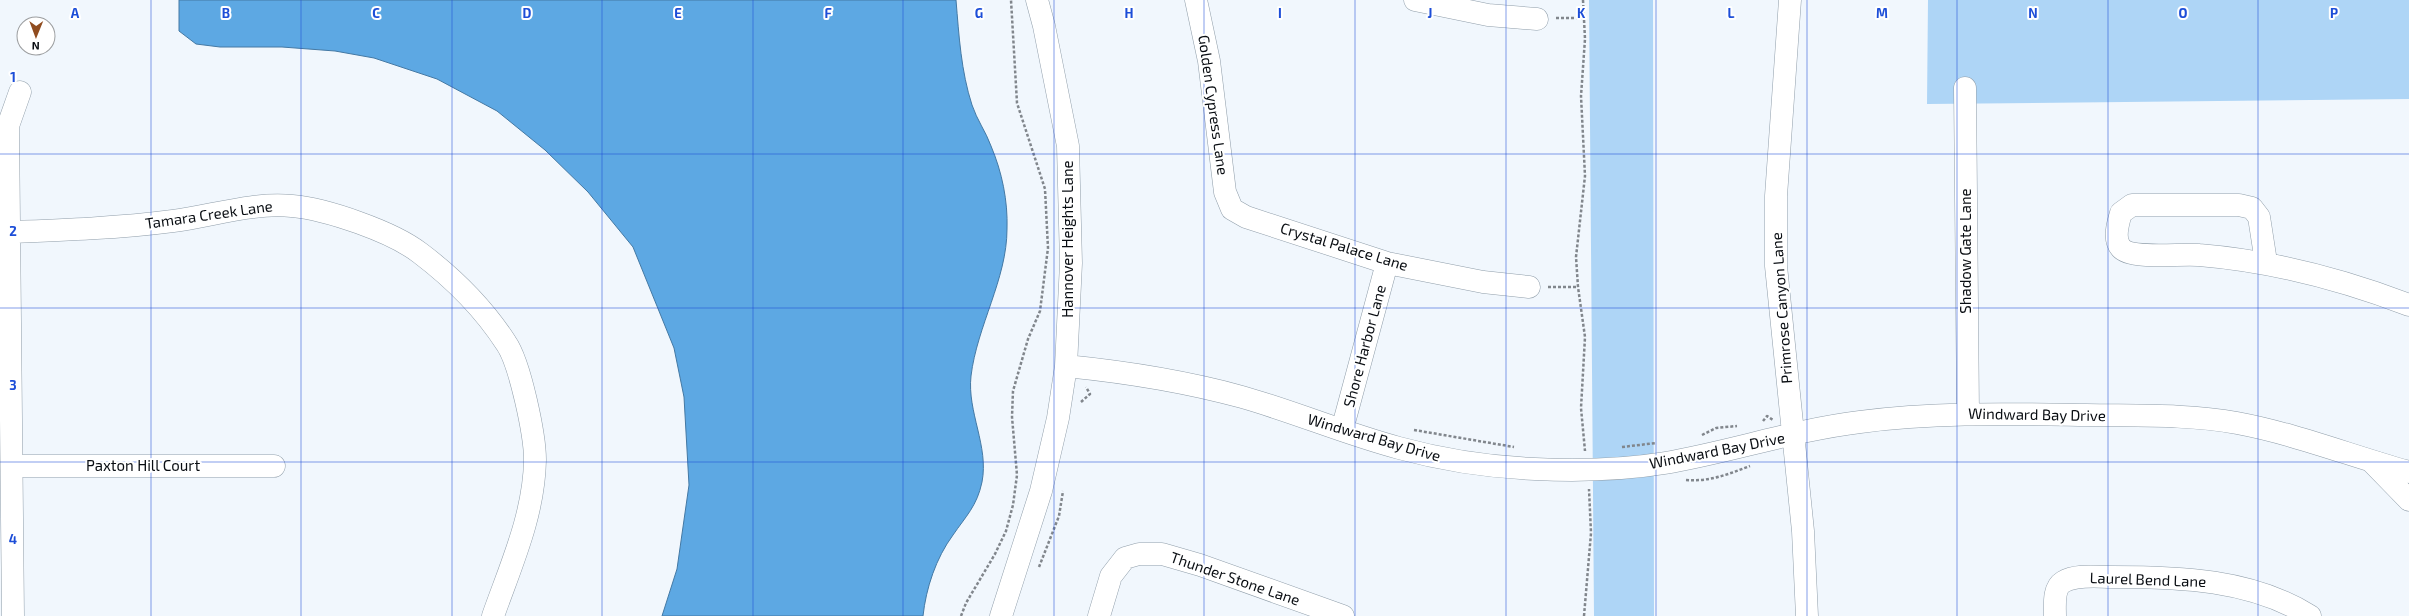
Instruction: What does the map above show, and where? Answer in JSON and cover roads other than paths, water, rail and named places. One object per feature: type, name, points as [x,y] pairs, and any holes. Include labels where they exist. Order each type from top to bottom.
[{"type":"street","name":"Hannover Heights Lane","points":[[1001,616],[1041,491],[1058,418],[1066,366],[1072,264],[1068,146],[1044,26],[1037,0]]},
{"type":"street","name":"Golden Cypress Lane","points":[[1196,0],[1208,61],[1225,192],[1232,209]]},
{"type":"street","points":[[1415,0],[1488,15],[1537,19]]},
{"type":"street","name":"Primrose Canyon Lane","points":[[1790,0],[1776,196],[1776,266],[1803,531],[1807,616]]},
{"type":"street","name":"Shadow Gate Lane","points":[[1965,88],[1968,414]]},
{"type":"street","points":[[13,616],[11,232],[8,126],[20,92]]},
{"type":"street","name":"Tamara Creek Lane","points":[[11,232],[116,228],[212,215],[262,205],[293,206],[327,211],[375,229],[419,252],[466,293],[508,345],[527,401],[535,459],[526,524],[493,616]]},
{"type":"street","points":[[2266,262],[2259,217],[2252,208],[2239,205],[2132,206],[2121,213],[2117,238],[2121,248],[2132,254],[2198,255],[2266,262],[2361,286],[2409,305]]},
{"type":"street","name":"Crystal Palace Lane","points":[[1232,209],[1246,217],[1387,263],[1483,282],[1529,288]]},
{"type":"street","name":"Shore Harbor Lane","points":[[1342,430],[1387,263]]},
{"type":"street","name":"Windward Bay Drive","points":[[1066,366],[1138,374],[1190,384],[1245,398],[1396,447],[1454,460],[1527,468],[1576,470],[1617,469],[1663,463],[1859,422],[1968,414],[2159,416],[2234,422],[2306,439],[2372,462],[2409,472]]},
{"type":"street","name":"Windward Bay Drive","points":[[2372,462],[2409,500]]},
{"type":"street","name":"Paxton Hill Court","points":[[12,466],[274,466]]},
{"type":"street","name":"Thunder Stone Lane","points":[[1099,616],[1112,576],[1125,558],[1139,554],[1162,554],[1343,616]]},
{"type":"street","name":"Laurel Bend Lane","points":[[2055,616],[2056,592],[2063,582],[2082,578],[2181,578],[2219,583],[2259,592],[2295,606],[2310,616]]},
{"type":"water","points":[[179,0],[956,0],[961,53],[968,92],[976,116],[995,156],[1001,176],[1007,218],[1006,248],[997,284],[974,357],[971,376],[972,403],[983,455],[982,482],[974,504],[947,544],[937,563],[929,584],[923,616],[662,616],[677,569],[689,485],[684,397],[674,348],[633,247],[588,192],[545,150],[497,111],[437,79],[374,58],[335,51],[282,47],[220,47],[196,44],[179,31]]}]
